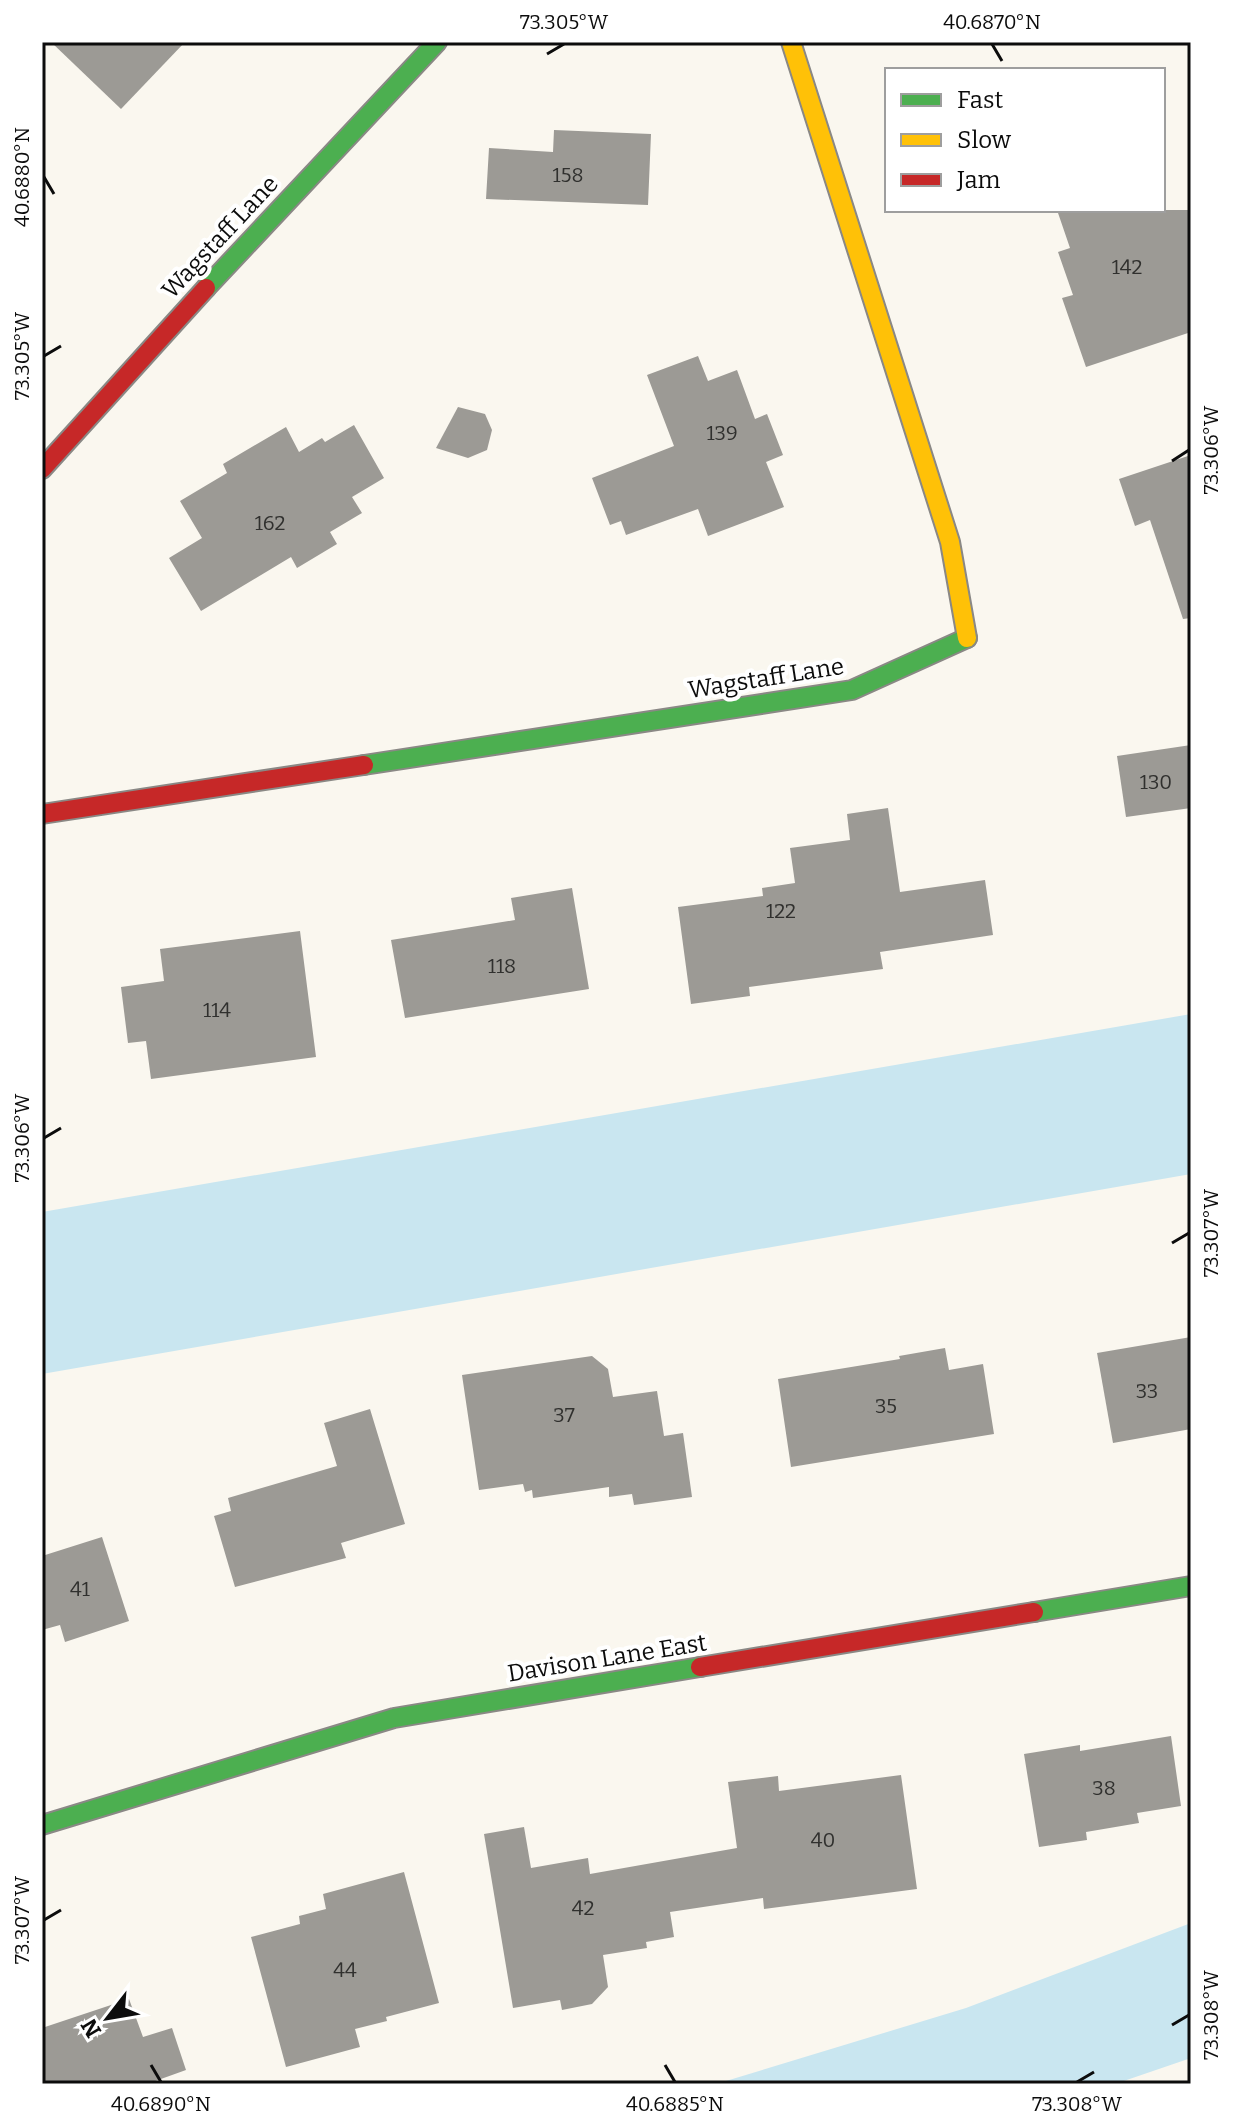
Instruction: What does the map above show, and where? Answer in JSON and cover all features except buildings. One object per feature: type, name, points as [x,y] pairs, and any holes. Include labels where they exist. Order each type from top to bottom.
[{"type":"street","name":"Wagstaff Lane","points":[[42,469],[186,309],[437,42]]},
{"type":"street","name":"Wagstaff Lane","points":[[42,814],[852,690],[969,637],[950,542],[791,42]]},
{"type":"street","name":"Davison Lane East","points":[[42,1825],[394,1718],[1191,1586]]},
{"type":"water","points":[[1191,1014],[1191,1174],[42,1374],[42,1212]]},
{"type":"water","points":[[1191,1923],[1191,2058],[1115,2084],[716,2084],[966,2008]]},
{"type":"traffic: fast","points":[[206,288],[437,42]]},
{"type":"traffic: fast","points":[[364,765],[852,690],[967,638]]},
{"type":"traffic: fast","points":[[1034,1612],[1191,1586]]},
{"type":"traffic: fast","points":[[42,1825],[394,1718],[700,1667]]},
{"type":"traffic: slow","points":[[791,42],[950,542],[967,638]]},
{"type":"traffic: jam","points":[[42,469],[206,288]]},
{"type":"traffic: jam","points":[[42,814],[364,765]]},
{"type":"traffic: jam","points":[[700,1667],[1034,1612]]}]
